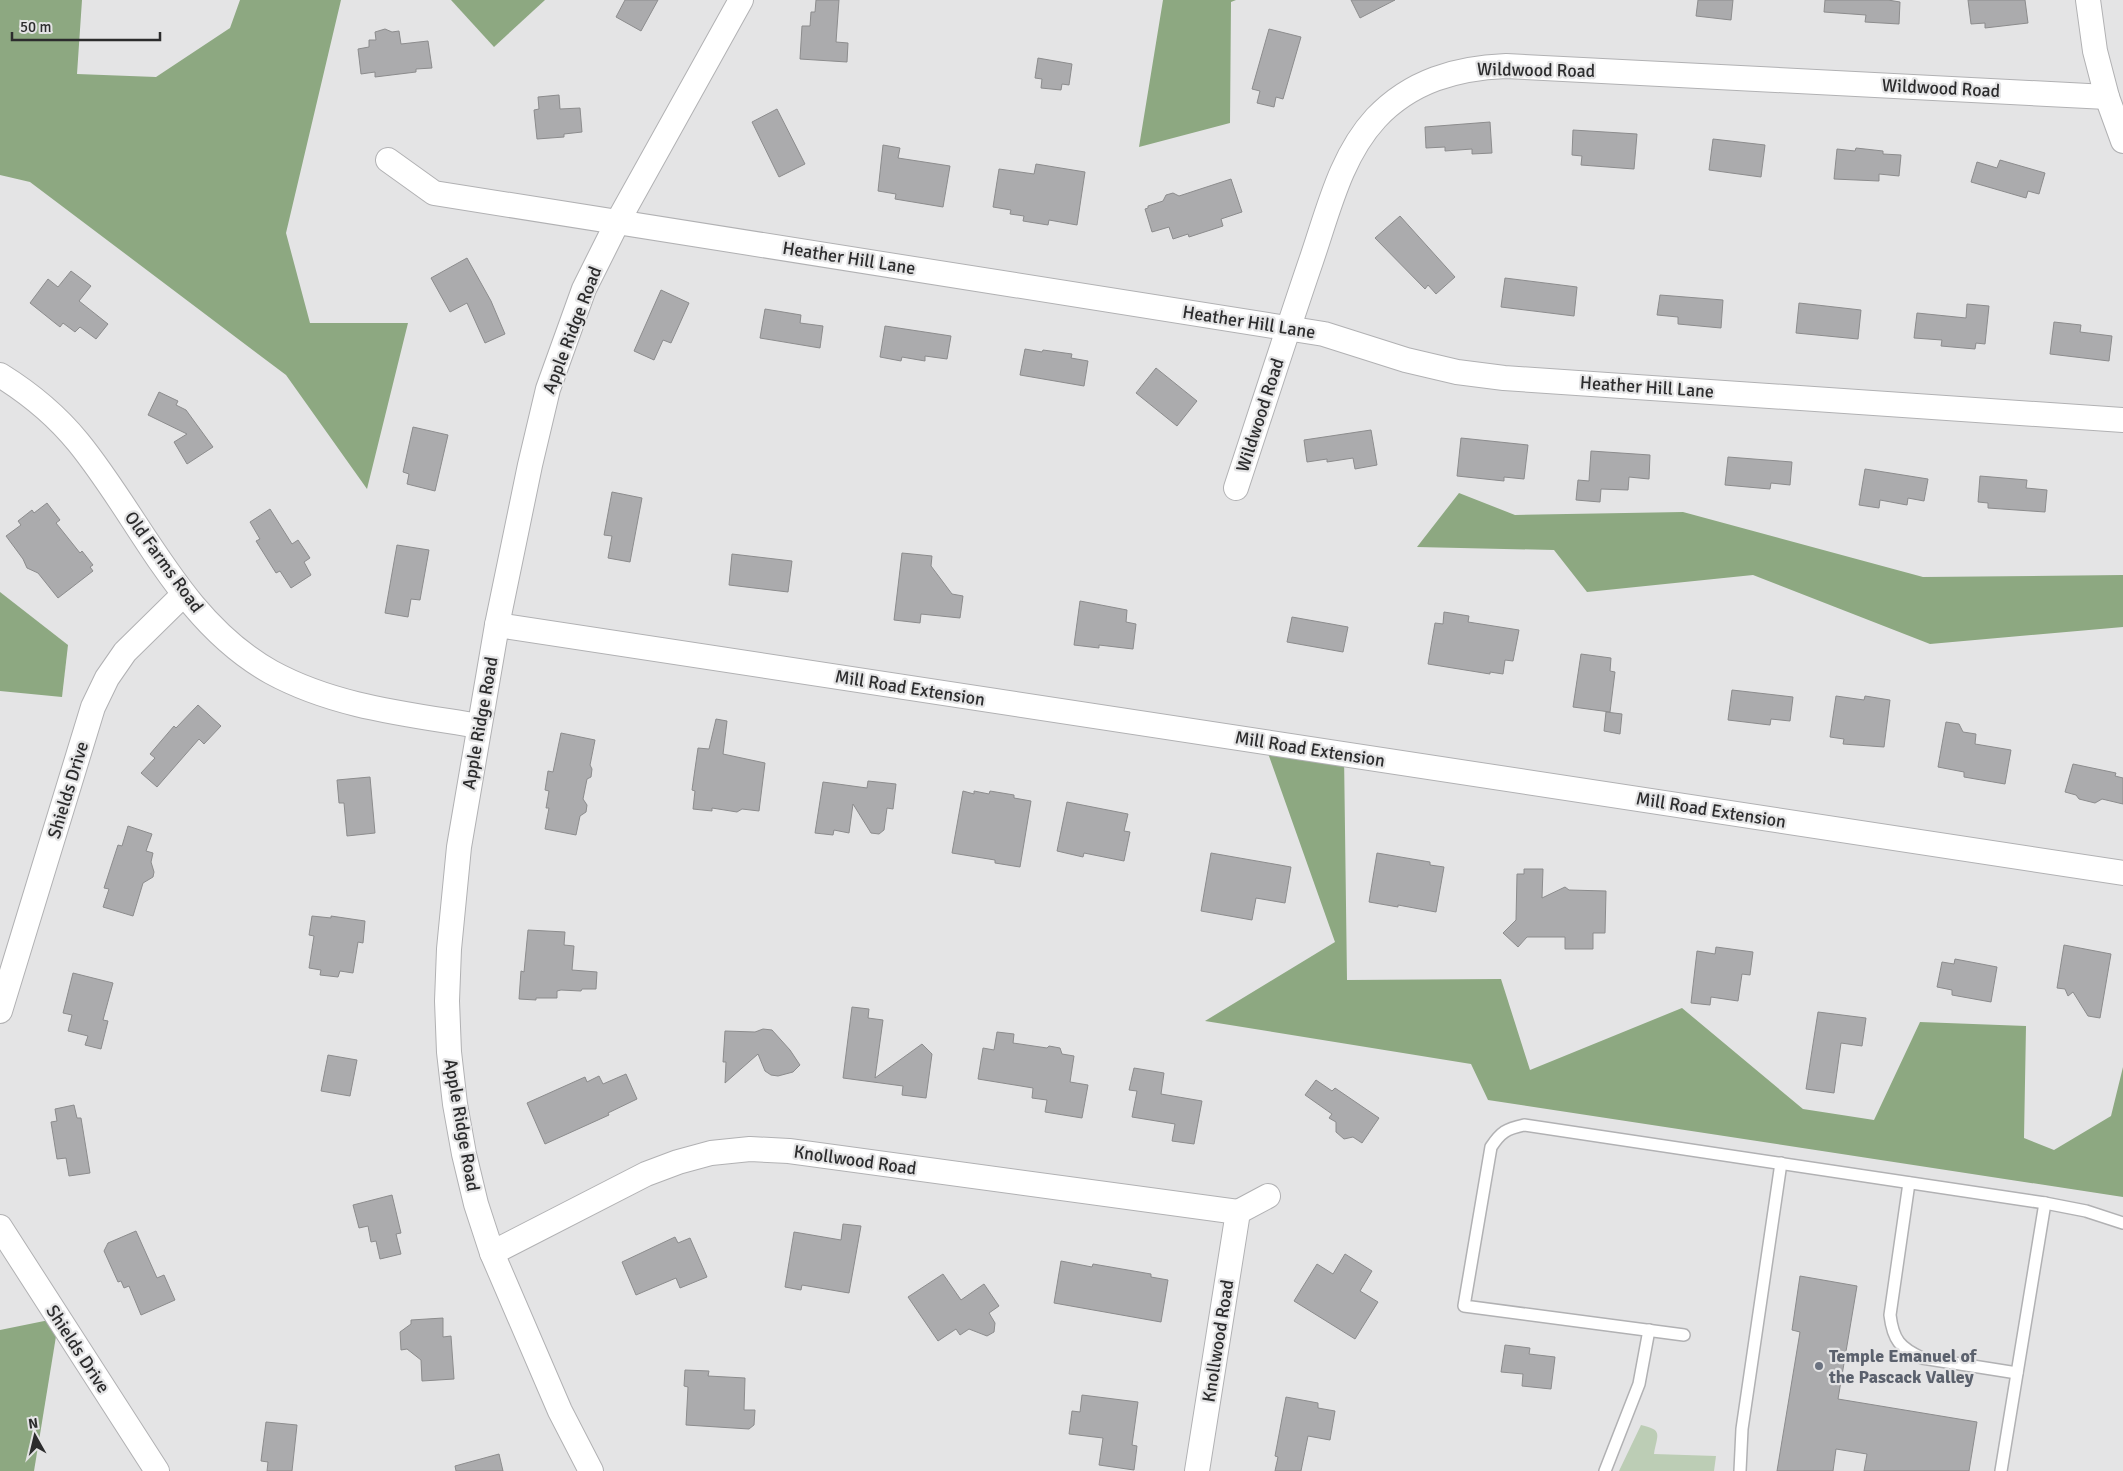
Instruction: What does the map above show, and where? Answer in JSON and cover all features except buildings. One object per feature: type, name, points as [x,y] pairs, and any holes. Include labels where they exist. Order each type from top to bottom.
[{"type":"street","name":"Apple Ridge Road","points":[[591,1471],[560,1411],[492,1253],[476,1204],[464,1154],[456,1112],[449,1052],[447,1001],[449,949],[459,847],[498,625],[530,465],[548,389],[584,289],[618,221],[741,0]]},
{"type":"street","points":[[2088,0],[2095,51],[2107,97],[2123,141]]},
{"type":"street","name":"Wildwood Road","points":[[1236,488],[1343,167],[1358,141],[1377,118],[1399,98],[1422,84],[1447,74],[1476,67],[1506,66],[2107,97]]},
{"type":"street","name":"Heather Hill Lane","points":[[388,160],[434,193],[1324,334],[1406,360],[1457,372],[1504,378],[2123,420]]},
{"type":"street","name":"Old Farms Road","points":[[0,375],[48,411],[76,440],[101,472],[183,595],[211,626],[239,650],[270,671],[303,688],[354,705],[479,726]]},
{"type":"street","name":"Shields Drive","points":[[0,1011],[93,707],[107,678],[125,652],[183,595]]},
{"type":"street","name":"Mill Road Extension","points":[[498,625],[2123,873]]},
{"type":"street","name":"Knollwood Road","points":[[492,1253],[646,1174],[678,1162],[711,1154],[750,1149],[789,1150],[1238,1212],[1197,1471]]},
{"type":"street","points":[[1238,1212],[1268,1196]]},
{"type":"street","name":"Shields Drive","points":[[0,1227],[158,1471]]},
{"type":"lane","points":[[1684,1335],[1464,1306],[1491,1147],[1500,1134],[1511,1127],[1524,1125],[2045,1203],[2086,1211],[2123,1223]]},
{"type":"lane","points":[[1740,1471],[1742,1429],[1781,1164]]},
{"type":"lane","points":[[1909,1183],[1890,1315],[1892,1330],[1898,1343],[1908,1352],[1922,1358],[2017,1373]]},
{"type":"lane","points":[[2002,1471],[2045,1203]]},
{"type":"lane","points":[[1606,1471],[1639,1384],[1649,1330]]},
{"type":"green space","points":[[0,0],[82,0],[77,74],[156,77],[230,28],[240,0],[341,0],[286,233],[310,323],[408,323],[367,489],[286,375],[30,182],[0,175]]},
{"type":"green space","points":[[451,0],[545,0],[494,47]]},
{"type":"green space","points":[[1163,0],[1236,0],[1231,2],[1230,123],[1139,147]]},
{"type":"green space","points":[[1459,493],[1515,515],[1683,512],[1923,577],[2123,575],[2123,627],[1930,644],[1753,575],[1587,592],[1554,550],[1417,547]]},
{"type":"green space","points":[[0,592],[68,645],[62,697],[0,691]]},
{"type":"green space","points":[[1264,742],[1344,754],[1347,980],[1501,979],[1530,1070],[1682,1008],[1803,1109],[1874,1120],[1920,1022],[2026,1026],[2024,1138],[2054,1150],[2111,1116],[2123,1067],[2123,1197],[1488,1100],[1471,1064],[1205,1021],[1335,942]]},
{"type":"green space","points":[[59,1318],[34,1471],[0,1471],[0,1330]]},
{"type":"green space","points":[[1641,1425],[1656,1431],[1657,1438],[1654,1454],[1716,1456],[1714,1471],[1619,1471]]},
{"type":"place","name":"Temple Emanuel of the Pascack Valley","points":[[1819,1366]]}]
